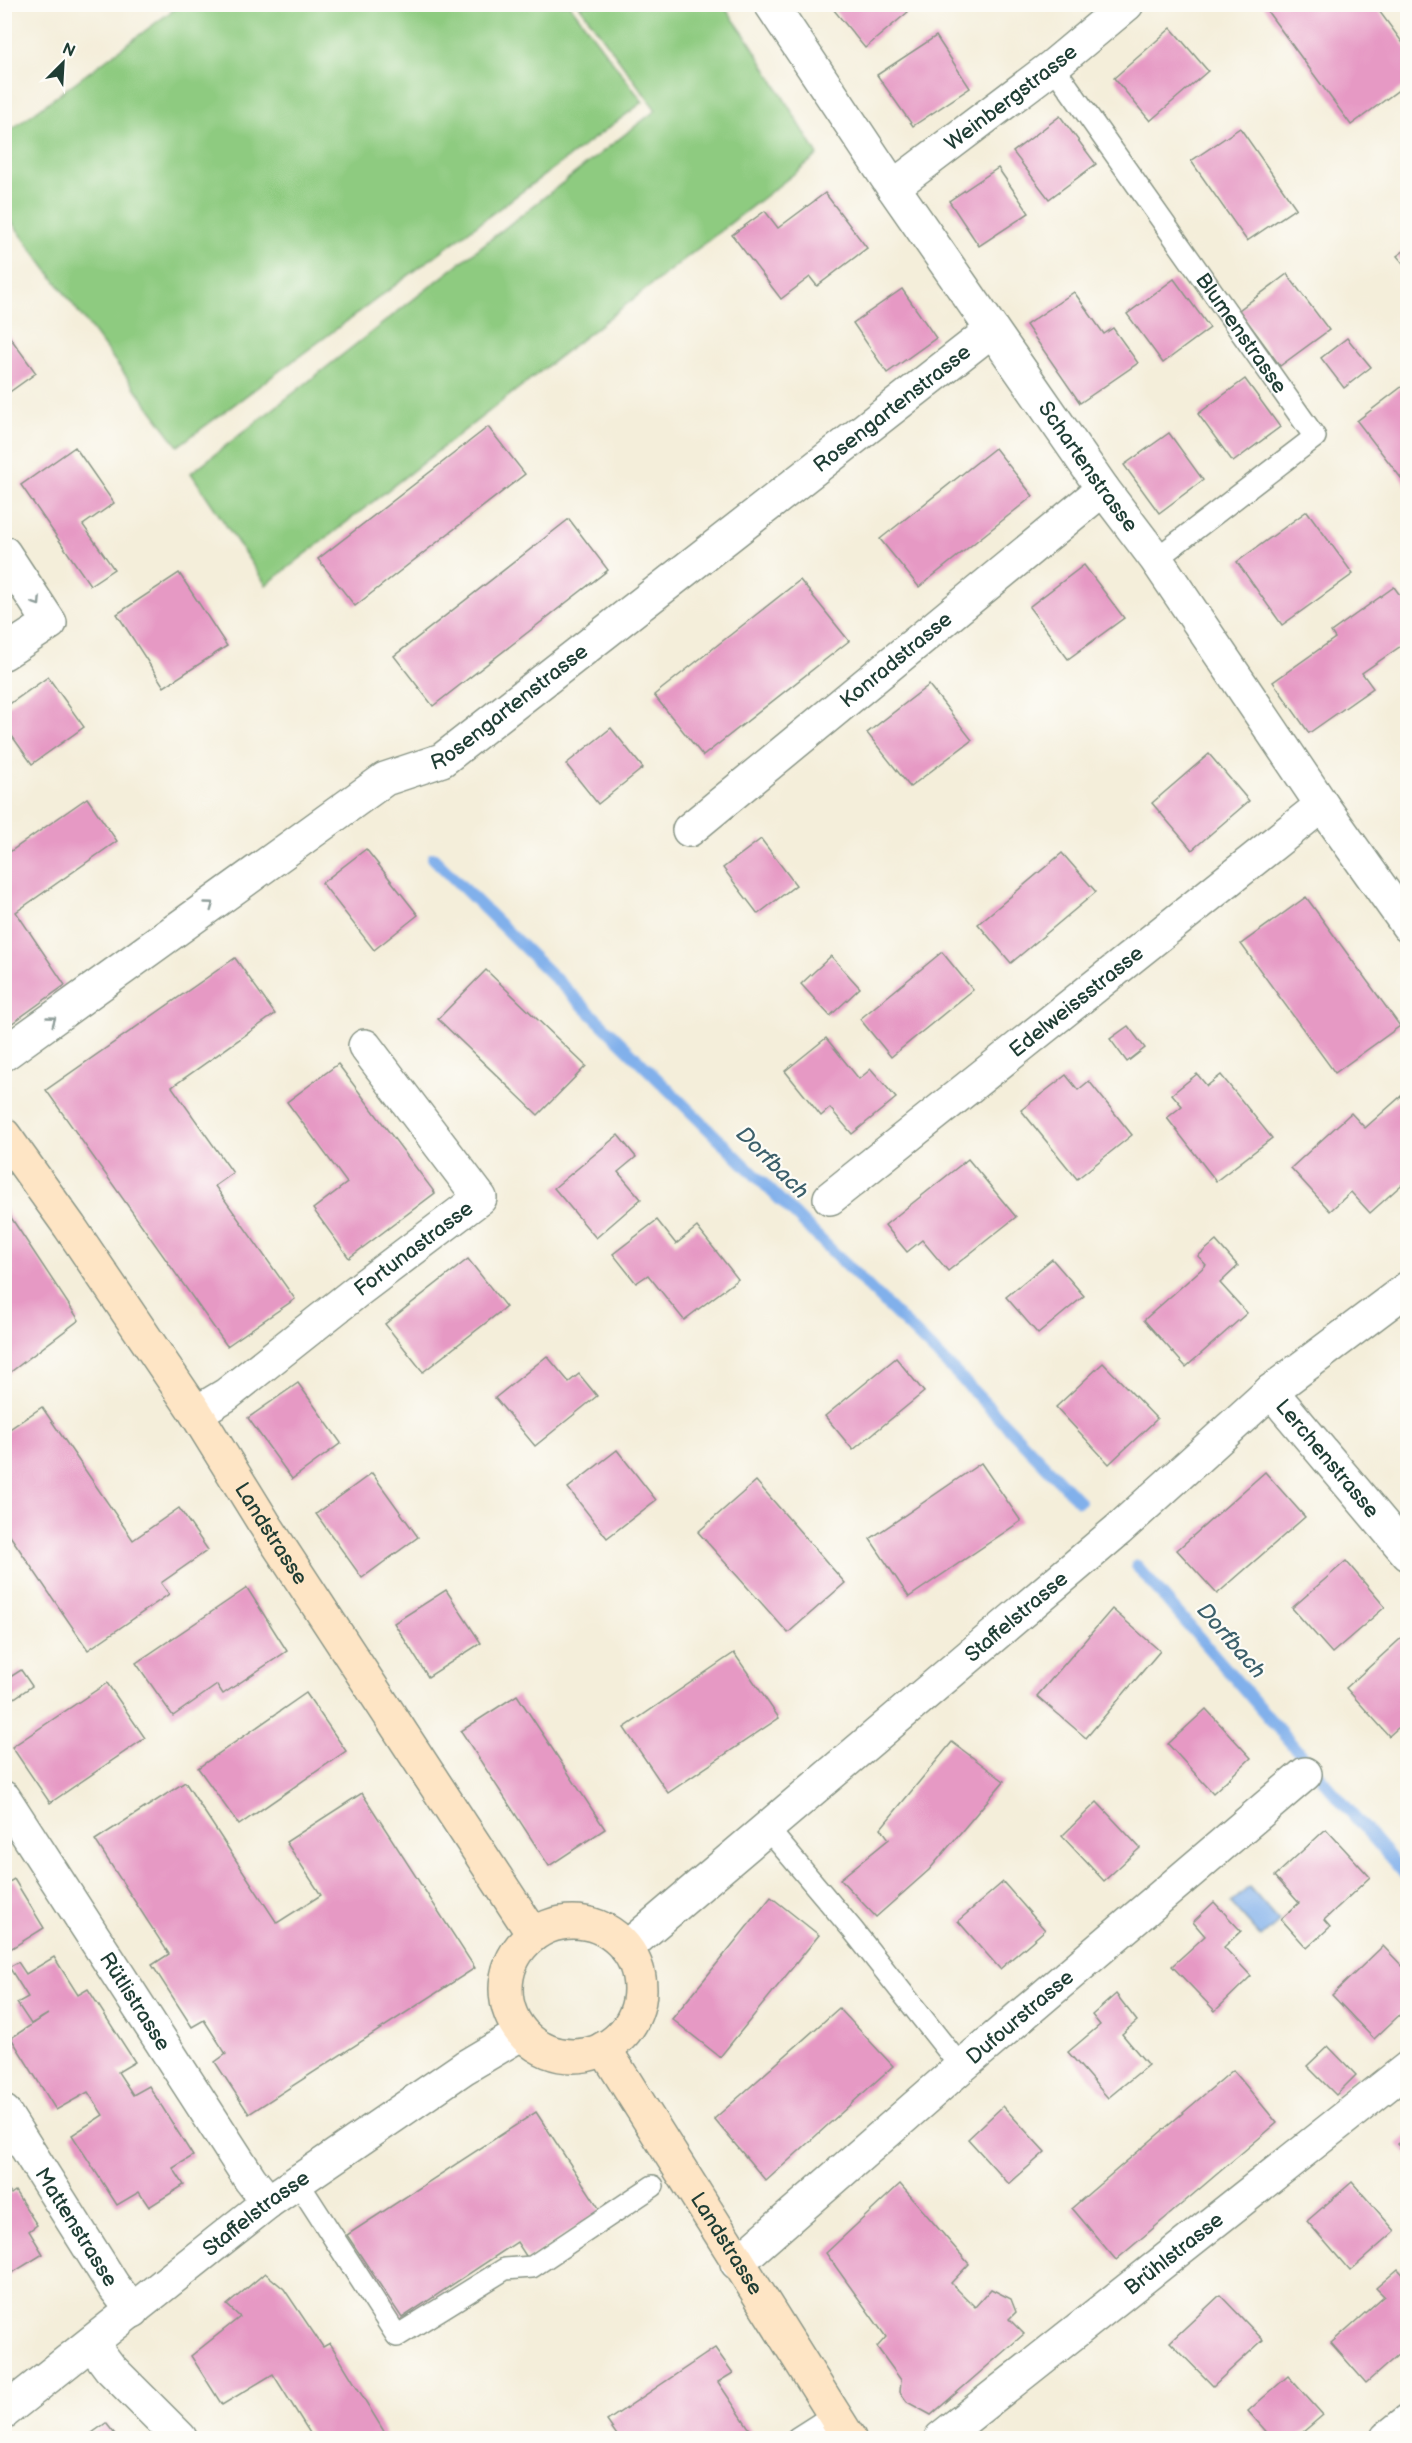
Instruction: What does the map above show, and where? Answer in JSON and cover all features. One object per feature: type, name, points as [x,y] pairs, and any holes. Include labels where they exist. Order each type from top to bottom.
[{"type":"main road","name":"Landstrasse","points":[[4,1135],[77,1236],[196,1413],[264,1523],[533,1934]]},
{"type":"main road","points":[[582,1922],[606,1931],[626,1948],[637,1968],[640,1991],[635,2014],[623,2034],[604,2048],[583,2055],[561,2055],[539,2048],[522,2033],[510,2015],[506,1992],[508,1970],[518,1950],[533,1934],[557,1924],[582,1922]]},
{"type":"main road","name":"Landstrasse","points":[[604,2048],[841,2427]]},
{"type":"street","name":"Weinbergstrasse","points":[[893,187],[1053,66],[1127,4]]},
{"type":"street","name":"Schartenstrasse","points":[[773,5],[893,187],[1103,489],[1156,559],[1322,805],[1407,926]]},
{"type":"street","name":"Rosengartenstrasse","points":[[4,1054],[385,779],[442,760],[992,330]]},
{"type":"street","name":"Konradstrasse","points":[[689,830],[1103,489]]},
{"type":"street","points":[[4,553],[50,623],[4,653]]},
{"type":"street","name":"Edelweissstrasse","points":[[830,1198],[1322,805]]},
{"type":"street","name":"Fortunastrasse","points":[[196,1413],[226,1395],[480,1198],[365,1046]]},
{"type":"street","name":"Staffelstrasse","points":[[626,1948],[1118,1530],[1271,1391],[1407,1288]]},
{"type":"street","name":"Lerchenstrasse","points":[[1271,1391],[1407,1554]]},
{"type":"street","name":"Dufourstrasse","points":[[737,2263],[961,2067],[1305,1774]]},
{"type":"street","name":"Rütlistrasse","points":[[4,1798],[250,2179],[268,2202]]},
{"type":"street","name":"Staffelstrasse","points":[[4,2412],[268,2202],[465,2067],[522,2033]]},
{"type":"street","name":"Brühlstrasse","points":[[941,2439],[1407,2068]]},
{"type":"street","name":"Mattenstrasse","points":[[4,2112],[112,2285],[133,2311]]},
{"type":"street","points":[[92,2344],[110,2368],[180,2439]]},
{"type":"street","points":[[1387,2439],[1407,2421]]},
{"type":"lane","name":"Blumenstrasse","points":[[1053,66],[1315,437],[1156,559]]},
{"type":"lane","points":[[766,1827],[852,1929],[961,2067]]},
{"type":"lane","points":[[297,2181],[397,2336],[504,2269],[532,2267],[652,2186]]},
{"type":"lane","points":[[797,2439],[841,2427]]},
{"type":"green space","points":[[180,5],[570,5],[643,102],[178,446],[5,213],[4,135]]},
{"type":"green space","points":[[579,5],[723,5],[751,44],[818,155],[266,585],[191,473],[656,110]]},
{"type":"water","points":[[1249,1887],[1279,1921],[1261,1937],[1231,1903]]},
{"type":"building","points":[[829,4],[902,4],[908,12],[865,48]]},
{"type":"building","points":[[1262,4],[1374,4],[1408,50],[1408,83],[1351,125]]},
{"type":"building","points":[[1171,28],[1208,71],[1150,121],[1114,78]]},
{"type":"building","points":[[936,36],[970,88],[913,126],[877,75]]},
{"type":"building","points":[[1060,116],[1096,164],[1049,199],[1013,152]]},
{"type":"building","points":[[1240,128],[1296,208],[1247,241],[1191,161]]},
{"type":"building","points":[[998,168],[1029,213],[979,246],[949,201]]},
{"type":"building","points":[[825,193],[867,248],[817,286],[810,277],[781,299],[732,235],[765,211],[778,228]]},
{"type":"building","points":[[1408,248],[1408,269],[1397,256]]},
{"type":"building","points":[[1287,274],[1329,330],[1280,366],[1239,310]]},
{"type":"building","points":[[1174,279],[1210,328],[1163,363],[1127,314]]},
{"type":"building","points":[[902,289],[936,338],[887,373],[853,323]]},
{"type":"building","points":[[1074,292],[1104,334],[1113,328],[1138,363],[1080,403],[1026,325]]},
{"type":"building","points":[[4,329],[36,373],[4,396]]},
{"type":"building","points":[[1347,338],[1371,367],[1344,388],[1321,358]]},
{"type":"building","points":[[1245,379],[1280,427],[1233,462],[1198,414]]},
{"type":"building","points":[[1408,382],[1408,487],[1357,421]]},
{"type":"building","points":[[488,427],[525,474],[355,606],[318,559]]},
{"type":"building","points":[[1169,433],[1203,480],[1159,513],[1124,465]]},
{"type":"building","points":[[75,447],[114,503],[83,525],[114,569],[90,585],[21,485]]},
{"type":"building","points":[[995,448],[1033,496],[919,587],[880,539]]},
{"type":"building","points":[[1307,511],[1353,574],[1282,625],[1237,562]]},
{"type":"building","points":[[569,519],[608,570],[433,706],[394,656]]},
{"type":"building","points":[[1084,565],[1124,618],[1068,659],[1029,607]]},
{"type":"building","points":[[179,573],[227,646],[164,687],[117,614]]},
{"type":"building","points":[[800,580],[849,641],[703,756],[654,695]]},
{"type":"building","points":[[1394,587],[1408,606],[1408,641],[1362,673],[1373,688],[1309,733],[1273,682],[1335,638],[1331,632]]},
{"type":"building","points":[[48,677],[84,727],[32,764],[4,725],[4,708]]},
{"type":"building","points":[[929,685],[972,740],[910,787],[867,733]]},
{"type":"building","points":[[611,728],[643,768],[598,804],[566,764]]},
{"type":"building","points":[[1209,754],[1249,801],[1192,850],[1152,803]]},
{"type":"building","points":[[87,798],[117,841],[16,912],[65,985],[4,1029],[4,856]]},
{"type":"building","points":[[761,839],[796,885],[758,914],[723,868]]},
{"type":"building","points":[[366,849],[418,915],[374,950],[322,883]]},
{"type":"building","points":[[1062,853],[1096,892],[1011,963],[978,924]]},
{"type":"building","points":[[1306,897],[1400,1026],[1335,1073],[1241,944]]},
{"type":"building","points":[[942,952],[973,990],[891,1057],[860,1019]]},
{"type":"building","points":[[831,956],[860,988],[830,1016],[801,984]]},
{"type":"building","points":[[235,958],[275,1014],[172,1087],[233,1173],[215,1186],[295,1299],[227,1346],[46,1090]]},
{"type":"building","points":[[486,970],[586,1066],[538,1115],[438,1019]]},
{"type":"building","points":[[1128,1026],[1145,1048],[1127,1062],[1110,1039]]},
{"type":"building","points":[[826,1038],[859,1079],[871,1069],[896,1098],[852,1134],[830,1108],[821,1116],[785,1071]]},
{"type":"building","points":[[338,1064],[435,1193],[349,1258],[313,1209],[347,1183],[287,1102]]},
{"type":"building","points":[[1197,1074],[1207,1086],[1221,1075],[1272,1138],[1216,1181],[1167,1118],[1182,1106],[1172,1094]]},
{"type":"building","points":[[1066,1075],[1078,1090],[1089,1081],[1132,1135],[1077,1179],[1021,1110]]},
{"type":"building","points":[[1408,1090],[1408,1179],[1370,1213],[1351,1192],[1330,1211],[1291,1168],[1351,1113],[1365,1128]]},
{"type":"building","points":[[618,1135],[636,1157],[618,1172],[641,1199],[596,1238],[554,1188]]},
{"type":"building","points":[[968,1159],[1016,1217],[948,1271],[922,1240],[907,1252],[885,1225]]},
{"type":"building","points":[[4,1207],[79,1320],[4,1377]]},
{"type":"building","points":[[657,1220],[676,1244],[697,1227],[738,1279],[684,1320],[648,1275],[636,1283],[613,1254]]},
{"type":"building","points":[[1216,1241],[1238,1266],[1220,1283],[1247,1313],[1186,1367],[1144,1320],[1206,1265],[1198,1256]]},
{"type":"building","points":[[468,1259],[506,1307],[423,1372],[385,1324]]},
{"type":"building","points":[[1052,1259],[1084,1296],[1038,1334],[1006,1297]]},
{"type":"building","points":[[547,1356],[569,1382],[579,1374],[597,1396],[535,1446],[495,1398]]},
{"type":"building","points":[[896,1358],[924,1392],[853,1450],[825,1416]]},
{"type":"building","points":[[1103,1363],[1157,1419],[1109,1464],[1056,1407]]},
{"type":"building","points":[[298,1383],[341,1443],[292,1479],[248,1418]]},
{"type":"building","points":[[42,1407],[133,1540],[179,1508],[208,1550],[161,1583],[169,1594],[88,1650],[4,1527],[4,1433]]},
{"type":"building","points":[[617,1450],[656,1500],[607,1538],[568,1488]]},
{"type":"building","points":[[981,1463],[1021,1521],[909,1597],[870,1539]]},
{"type":"building","points":[[1265,1472],[1305,1517],[1217,1594],[1177,1550]]},
{"type":"building","points":[[372,1473],[418,1537],[362,1578],[316,1514]]},
{"type":"building","points":[[756,1481],[845,1583],[788,1633],[698,1532]]},
{"type":"building","points":[[1346,1561],[1385,1607],[1332,1653],[1292,1608]]},
{"type":"building","points":[[247,1588],[287,1651],[223,1694],[217,1685],[173,1716],[136,1663]]},
{"type":"building","points":[[446,1590],[481,1643],[428,1677],[394,1623]]},
{"type":"building","points":[[1112,1609],[1160,1651],[1086,1738],[1037,1696]]},
{"type":"building","points":[[1408,1632],[1408,1719],[1389,1736],[1346,1688]]},
{"type":"building","points":[[734,1653],[779,1718],[668,1793],[624,1728]]},
{"type":"building","points":[[21,1670],[32,1686],[4,1705],[4,1681]]},
{"type":"building","points":[[107,1683],[145,1738],[50,1803],[12,1747]]},
{"type":"building","points":[[306,1693],[346,1751],[239,1825],[198,1768]]},
{"type":"building","points":[[517,1695],[605,1829],[549,1866],[461,1731]]},
{"type":"building","points":[[1206,1709],[1251,1758],[1213,1793],[1168,1744]]},
{"type":"building","points":[[952,1742],[1004,1781],[929,1870],[876,1917],[840,1879],[889,1839],[881,1828]]},
{"type":"building","points":[[185,1782],[277,1923],[321,1895],[286,1842],[362,1793],[475,1968],[249,2114],[215,2062],[226,2054],[204,2020],[192,2027],[152,1965],[169,1954],[95,1840]]},
{"type":"building","points":[[1097,1802],[1140,1848],[1104,1881],[1062,1836]]},
{"type":"building","points":[[1326,1829],[1370,1877],[1324,1920],[1330,1927],[1307,1948],[1281,1919],[1299,1903],[1275,1876]]},
{"type":"building","points":[[14,1879],[44,1928],[4,1953],[4,1885]]},
{"type":"building","points":[[1003,1882],[1045,1930],[1000,1969],[958,1921]]},
{"type":"building","points":[[771,1897],[819,1935],[720,2057],[672,2019]]},
{"type":"building","points":[[1214,1902],[1241,1931],[1224,1947],[1251,1976],[1215,2011],[1172,1966],[1205,1936],[1193,1922]]},
{"type":"building","points":[[1383,1946],[1408,1972],[1408,2007],[1374,2039],[1332,1995]]},
{"type":"building","points":[[54,1957],[78,1995],[88,1989],[135,2062],[118,2072],[133,2095],[149,2086],[193,2156],[173,2168],[184,2185],[149,2207],[139,2192],[117,2205],[72,2135],[103,2115],[88,2092],[56,2110],[11,2038],[48,2014],[31,2024],[17,2003],[28,1997],[9,1967],[18,1962],[26,1974]]},
{"type":"building","points":[[1116,1994],[1137,2021],[1122,2034],[1148,2065],[1108,2098],[1068,2052],[1100,2025],[1092,2015]]},
{"type":"building","points":[[839,2008],[893,2066],[766,2181],[714,2119]]},
{"type":"building","points":[[1328,2046],[1356,2075],[1336,2095],[1307,2066]]},
{"type":"building","points":[[1233,2070],[1277,2123],[1116,2260],[1072,2208]]},
{"type":"building","points":[[1003,2106],[1045,2152],[1009,2184],[968,2139]]},
{"type":"building","points":[[536,2112],[601,2211],[528,2259],[517,2242],[402,2318],[347,2235]]},
{"type":"building","points":[[1408,2135],[1408,2156],[1397,2144]]},
{"type":"building","points":[[1352,2182],[1395,2231],[1350,2271],[1307,2221]]},
{"type":"building","points":[[900,2184],[969,2264],[951,2283],[975,2307],[991,2289],[1011,2299],[1016,2312],[1009,2319],[1024,2334],[931,2415],[907,2402],[900,2392],[901,2380],[877,2347],[886,2337],[826,2253]]},
{"type":"building","points":[[4,2185],[11,2194],[15,2191],[37,2225],[29,2231],[43,2254],[4,2278]]},
{"type":"building","points":[[1398,2269],[1408,2280],[1408,2316],[1403,2320],[1408,2325],[1408,2346],[1366,2383],[1331,2343],[1384,2296],[1376,2288]]},
{"type":"building","points":[[265,2273],[284,2289],[323,2347],[330,2343],[388,2438],[313,2438],[273,2374],[222,2405],[191,2356],[240,2317],[227,2305]]},
{"type":"building","points":[[1220,2295],[1263,2340],[1213,2386],[1170,2342]]},
{"type":"building","points":[[715,2348],[733,2373],[718,2382],[751,2431],[740,2438],[619,2438],[607,2421]]},
{"type":"building","points":[[1288,2376],[1323,2415],[1296,2438],[1272,2438],[1248,2411]]},
{"type":"building","points":[[106,2423],[118,2438],[85,2438]]},
{"type":"waterway","name":"Dorfbach","points":[[433,858],[957,1374],[1079,1501]]},
{"type":"waterway","name":"Dorfbach","points":[[1137,1566],[1408,1878]]}]
